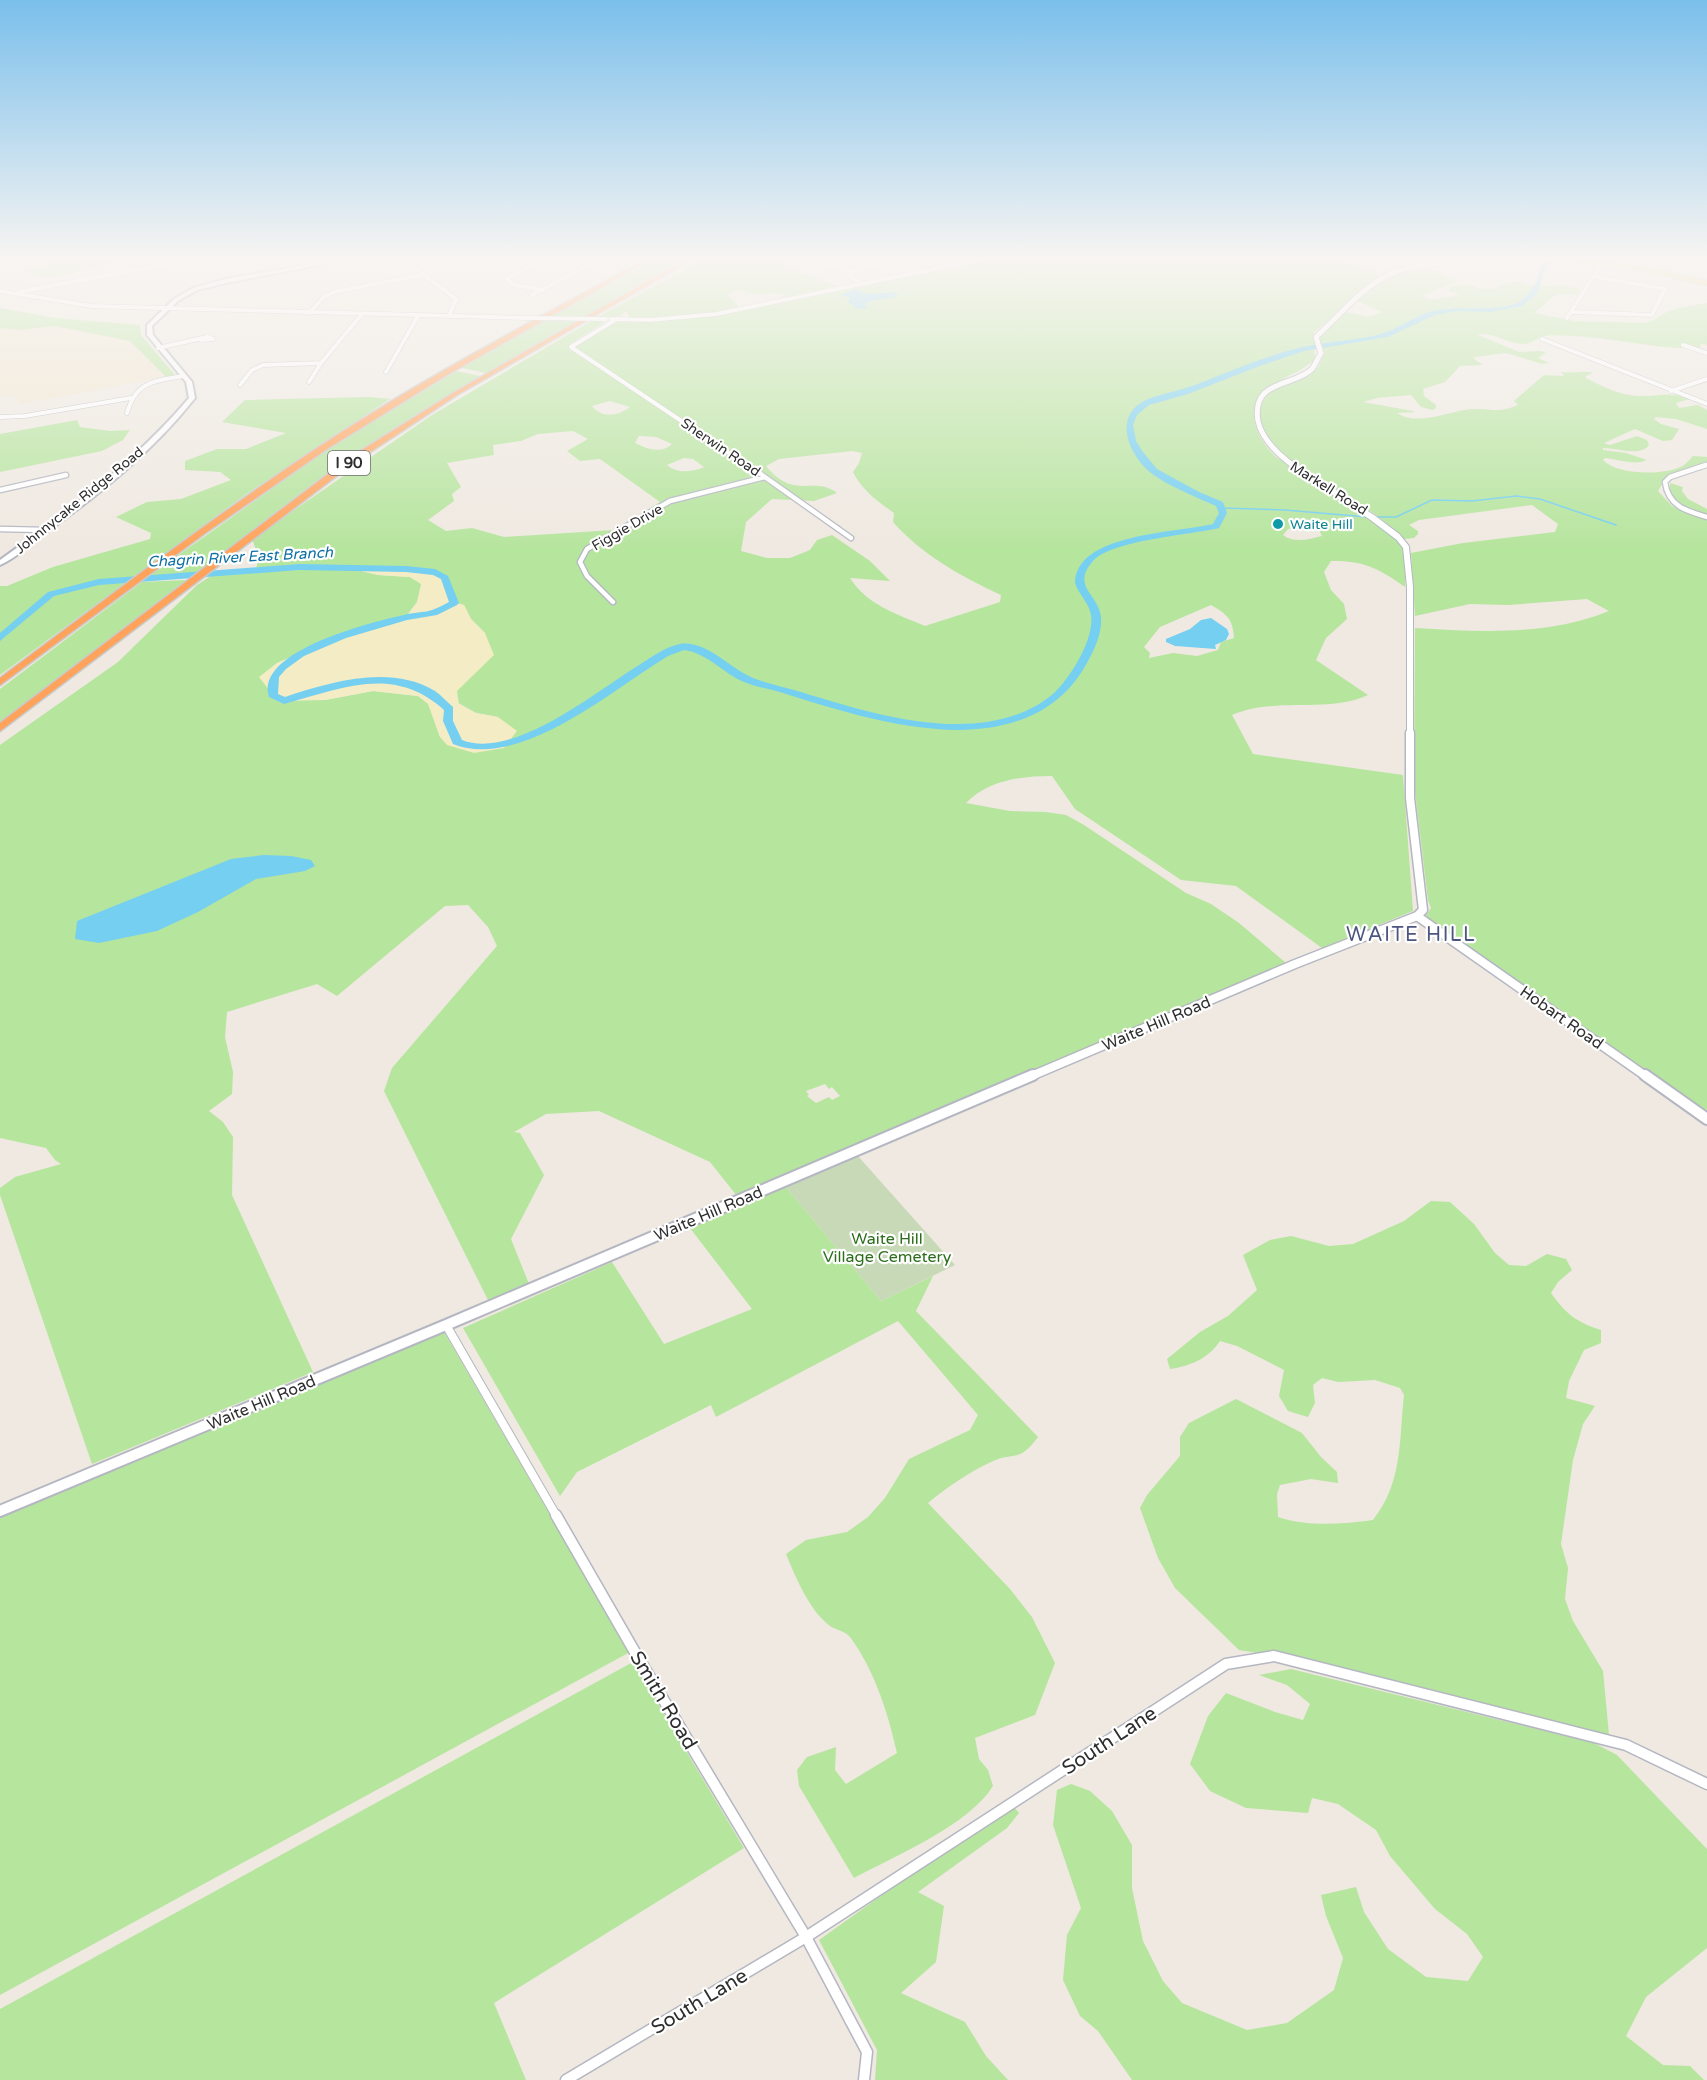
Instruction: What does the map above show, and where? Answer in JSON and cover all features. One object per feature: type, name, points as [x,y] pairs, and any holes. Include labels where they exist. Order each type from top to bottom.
[{"type":"highway","name":"I 90","points":[[0,682],[276,480],[378,413],[480,355]]},
{"type":"highway","name":"I 90","points":[[0,728],[352,460],[455,394],[523,355]]},
{"type":"main road","name":"Johnnycake Ridge Road","points":[[0,562],[118,473],[174,421],[192,398],[189,382],[164,355]]},
{"type":"street","points":[[309,382],[328,355]]},
{"type":"street","points":[[386,372],[396,355]]},
{"type":"street","name":"Sherwin Road","points":[[584,355],[852,538]]},
{"type":"street","name":"Markell Road","points":[[1320,355],[1311,370],[1273,387],[1264,394],[1256,408],[1255,417],[1263,434],[1280,457],[1374,517],[1404,542],[1409,560],[1410,798],[1423,910],[1417,916]]},
{"type":"street","points":[[1582,355],[1707,404]]},
{"type":"street","points":[[240,385],[252,370],[263,365],[321,363]]},
{"type":"street","points":[[128,413],[130,398],[138,388],[183,376]]},
{"type":"street","points":[[1671,391],[1707,380]]},
{"type":"street","points":[[0,417],[25,416],[130,398]]},
{"type":"street","points":[[1707,465],[1683,472],[1665,482],[1666,491],[1675,505],[1707,517]]},
{"type":"street","points":[[0,490],[66,476]]},
{"type":"street","name":"Figgie Drive","points":[[613,602],[587,576],[580,562],[587,549],[670,501],[765,477]]},
{"type":"street","points":[[0,529],[45,530]]},
{"type":"street","name":"Hobart Road","points":[[1417,916],[1707,1119]]},
{"type":"street","name":"Waite Hill Road","points":[[0,1511],[446,1325],[1295,964],[1417,916]]},
{"type":"street","name":"Smith Road","points":[[446,1325],[636,1654],[806,1937],[867,2052],[864,2080]]},
{"type":"street","name":"South Lane","points":[[566,2080],[806,1937],[1226,1664],[1274,1656],[1626,1744],[1707,1784]]},
{"type":"shaded area","points":[[0,355],[158,355],[175,375],[20,404],[14,396],[0,395]]},
{"type":"green space","points":[[144,355],[158,355],[175,375],[166,377]]},
{"type":"green space","points":[[484,355],[517,355],[486,373],[462,368]]},
{"type":"green space","points":[[533,355],[1315,355],[1315,359],[1306,367],[1265,391],[1255,409],[1256,429],[1276,457],[1368,515],[1401,543],[1406,560],[1405,587],[1371,567],[1353,562],[1331,561],[1324,572],[1331,590],[1344,604],[1347,619],[1326,638],[1316,660],[1368,695],[1352,701],[1266,707],[1249,709],[1232,715],[1253,754],[1403,775],[1413,911],[1322,948],[1236,886],[1181,880],[1075,809],[1052,776],[1017,778],[995,784],[966,803],[1010,811],[1066,815],[1186,893],[1211,904],[1239,923],[1286,963],[737,1196],[710,1162],[599,1111],[546,1114],[514,1132],[520,1133],[544,1175],[511,1239],[529,1284],[488,1300],[384,1091],[392,1068],[497,946],[488,927],[468,905],[445,906],[337,996],[317,984],[227,1012],[225,1037],[233,1072],[232,1094],[209,1111],[223,1122],[233,1137],[232,1195],[313,1372],[92,1464],[0,1195],[0,1188],[15,1177],[61,1164],[46,1148],[0,1138],[0,745],[118,662],[197,585],[214,574],[256,569],[259,558],[252,539],[432,415]],"holes":[[[610,401],[630,407],[611,415],[601,413],[592,406]],[[573,431],[588,439],[567,451],[580,461],[600,459],[660,502],[614,530],[504,537],[472,528],[446,531],[428,520],[454,501],[452,494],[461,487],[447,463],[494,455],[493,445],[521,441],[538,434]],[[639,436],[656,437],[672,444],[659,450],[649,449],[635,443]],[[852,451],[862,453],[853,472],[856,478],[865,490],[894,513],[893,522],[904,534],[943,564],[1001,595],[1000,602],[925,626],[883,608],[865,595],[850,578],[890,581],[870,561],[832,535],[817,540],[810,550],[790,558],[767,558],[741,551],[746,522],[772,499],[814,501],[837,493],[820,486],[795,485],[786,482],[766,466],[779,459]],[[684,458],[693,459],[704,467],[685,471],[675,470],[667,465]],[[1300,526],[1318,528],[1322,536],[1292,539],[1283,535],[1288,529]],[[353,569],[424,570],[445,578],[454,603],[464,605],[471,619],[485,633],[446,696],[476,713],[498,717],[440,737],[428,703],[418,696],[373,691],[325,700],[260,678],[277,663],[342,636],[406,617],[417,602],[422,584],[410,577],[378,575]],[[1211,605],[1228,618],[1234,638],[1221,642],[1218,650],[1197,656],[1173,653],[1149,658],[1150,653],[1144,647],[1160,627]],[[825,1084],[829,1089],[832,1087],[840,1096],[832,1100],[829,1097],[816,1103],[807,1096],[809,1095],[806,1091]]]},
{"type":"green space","points":[[1324,355],[1490,355],[1475,357],[1474,359],[1483,365],[1460,366],[1445,382],[1423,389],[1424,396],[1436,405],[1433,410],[1421,407],[1411,395],[1377,398],[1363,402],[1413,411],[1415,412],[1397,413],[1415,419],[1463,410],[1494,410],[1518,405],[1514,401],[1544,375],[1564,376],[1561,372],[1593,373],[1586,378],[1617,392],[1637,396],[1683,397],[1690,399],[1676,403],[1679,408],[1698,405],[1707,410],[1707,429],[1676,419],[1656,417],[1654,419],[1661,424],[1679,429],[1672,440],[1663,441],[1635,429],[1604,443],[1610,445],[1637,436],[1647,440],[1649,445],[1645,449],[1634,451],[1603,448],[1603,450],[1626,453],[1647,460],[1626,462],[1605,458],[1603,460],[1618,469],[1661,472],[1680,467],[1693,456],[1707,457],[1707,463],[1673,475],[1662,484],[1658,491],[1672,506],[1707,518],[1707,1110],[1695,1106],[1425,917],[1431,908],[1428,900],[1414,783],[1415,628],[1488,631],[1538,628],[1562,625],[1609,611],[1587,599],[1508,605],[1470,604],[1415,616],[1411,553],[1463,543],[1555,532],[1558,524],[1532,505],[1419,520],[1409,525],[1418,531],[1418,534],[1414,538],[1404,539],[1372,512],[1298,467],[1266,436],[1259,419],[1262,403],[1267,396],[1280,387],[1310,374],[1317,368]]},
{"type":"green space","points":[[1513,355],[1543,355],[1538,358],[1549,363],[1542,364]]},
{"type":"green space","points":[[456,371],[480,376],[405,422],[315,482],[195,574],[149,576],[325,451]]},
{"type":"green space","points":[[369,397],[390,399],[245,495],[0,675],[0,586],[7,586],[53,567],[150,539],[151,533],[116,517],[147,502],[181,499],[231,480],[220,472],[185,470],[185,461],[217,449],[246,449],[286,433],[222,422],[245,400]]},
{"type":"green space","points":[[77,420],[80,427],[110,431],[130,430],[123,440],[102,451],[0,472],[0,434]]},
{"type":"green space","points":[[1670,483],[1683,487],[1682,491],[1688,499],[1707,509],[1707,516],[1687,509],[1676,502],[1670,491]]},
{"type":"green space","points":[[186,580],[0,722],[0,689],[142,582]]},
{"type":"green space","name":"Waite Hill Village Cemetery","points":[[857,1155],[955,1265],[881,1301],[785,1186]]},
{"type":"green space","points":[[785,1186],[881,1301],[933,1276],[916,1311],[1038,1437],[1020,1454],[983,1466],[928,1503],[1010,1589],[1032,1617],[1055,1663],[1035,1715],[975,1738],[979,1759],[988,1770],[993,1786],[967,1814],[910,1850],[854,1878],[799,1786],[797,1770],[807,1757],[836,1747],[835,1770],[846,1784],[897,1753],[885,1708],[867,1664],[850,1637],[830,1626],[816,1611],[804,1593],[786,1554],[806,1540],[847,1532],[868,1517],[885,1498],[909,1459],[970,1430],[978,1415],[898,1321],[716,1417],[711,1405],[577,1472],[560,1496],[463,1328],[612,1262],[664,1344],[752,1309],[690,1228]]},
{"type":"green space","points":[[1431,1201],[1450,1202],[1474,1224],[1495,1253],[1509,1265],[1526,1266],[1547,1254],[1566,1259],[1572,1270],[1558,1282],[1551,1293],[1572,1316],[1601,1330],[1601,1343],[1584,1350],[1569,1381],[1566,1398],[1595,1406],[1583,1424],[1573,1460],[1561,1544],[1568,1568],[1565,1599],[1573,1621],[1603,1671],[1609,1735],[1334,1666],[1239,1650],[1175,1588],[1158,1558],[1140,1508],[1147,1495],[1180,1456],[1180,1437],[1189,1423],[1236,1399],[1302,1433],[1321,1457],[1337,1472],[1338,1483],[1311,1479],[1280,1485],[1277,1494],[1278,1517],[1313,1523],[1373,1520],[1383,1506],[1395,1476],[1404,1395],[1400,1388],[1375,1380],[1338,1382],[1322,1378],[1313,1385],[1315,1403],[1308,1417],[1288,1411],[1279,1396],[1284,1370],[1237,1346],[1220,1341],[1204,1357],[1177,1368],[1170,1369],[1167,1359],[1200,1332],[1228,1316],[1257,1290],[1243,1255],[1270,1240],[1291,1236],[1329,1246],[1353,1244],[1404,1221]]},
{"type":"green space","points":[[443,1330],[630,1652],[0,1995],[0,1515]]},
{"type":"green space","points":[[633,1662],[744,1848],[494,2003],[526,2080],[0,2080],[0,2009]]},
{"type":"green space","points":[[1291,1669],[1594,1743],[1617,1755],[1707,1849],[1707,1948],[1646,1997],[1626,2036],[1663,2065],[1690,2066],[1704,2080],[1132,2080],[1098,2031],[1080,2016],[1063,1980],[1067,1935],[1081,1908],[1053,1825],[1057,1790],[1071,1784],[1090,1791],[1112,1811],[1132,1845],[1132,1888],[1143,1941],[1163,1981],[1182,2003],[1247,2030],[1287,2023],[1334,1990],[1343,1958],[1326,1916],[1321,1895],[1356,1887],[1364,1912],[1388,1949],[1426,1977],[1468,1981],[1483,1957],[1467,1934],[1435,1909],[1390,1856],[1376,1830],[1338,1804],[1312,1798],[1308,1813],[1246,1808],[1210,1791],[1190,1764],[1208,1716],[1226,1693],[1303,1720],[1310,1704],[1287,1685],[1259,1675]]},
{"type":"green space","points":[[1011,1803],[1019,1813],[1007,1828],[918,1892],[944,1906],[936,1962],[901,1993],[965,2022],[986,2056],[1008,2080],[875,2080],[877,2050],[819,1940]]},
{"type":"sand","points":[[349,568],[411,568],[435,573],[445,578],[449,594],[454,602],[464,605],[471,619],[485,633],[494,655],[457,691],[459,704],[476,713],[498,717],[517,731],[504,748],[474,753],[447,745],[440,737],[428,704],[418,696],[373,691],[325,700],[284,701],[273,695],[259,677],[277,663],[342,636],[406,617],[417,602],[421,584],[410,577],[378,575]]},
{"type":"water","points":[[1211,618],[1227,629],[1229,634],[1226,640],[1215,645],[1216,649],[1175,646],[1166,642],[1166,639],[1190,629],[1201,620]]},
{"type":"water","points":[[263,855],[291,856],[311,860],[315,866],[305,871],[256,879],[198,912],[157,931],[99,943],[75,939],[77,921],[231,859]]},
{"type":"waterway","name":"Chagrin River East Branch","points":[[0,638],[51,594],[99,582],[299,567],[406,569],[435,572],[445,578],[454,603],[434,613],[406,617],[342,636],[300,654],[282,667],[274,677],[273,695],[284,701],[326,688],[371,681],[393,681],[414,685],[433,694],[449,709],[448,721],[457,742],[473,747],[496,746],[518,740],[564,718],[664,654],[684,647],[707,655],[750,681],[871,715],[937,726],[969,727],[999,724],[1025,716],[1051,701],[1069,683],[1081,664],[1092,642],[1097,621],[1094,608],[1080,583],[1082,571],[1093,556],[1106,549],[1136,540],[1216,526],[1223,513],[1220,504],[1154,471],[1132,441],[1129,425],[1134,414],[1146,403],[1185,392],[1284,355]]},
{"type":"waterway","points":[[1376,517],[1396,517],[1432,500],[1472,501],[1516,496],[1540,499],[1616,525]]},
{"type":"waterway","points":[[1221,508],[1285,510],[1367,517]]},
{"type":"place","name":"Waite Hill","points":[[1278,524]]},
{"type":"district","name":"WAITE HILL","points":[[1411,934]]}]
